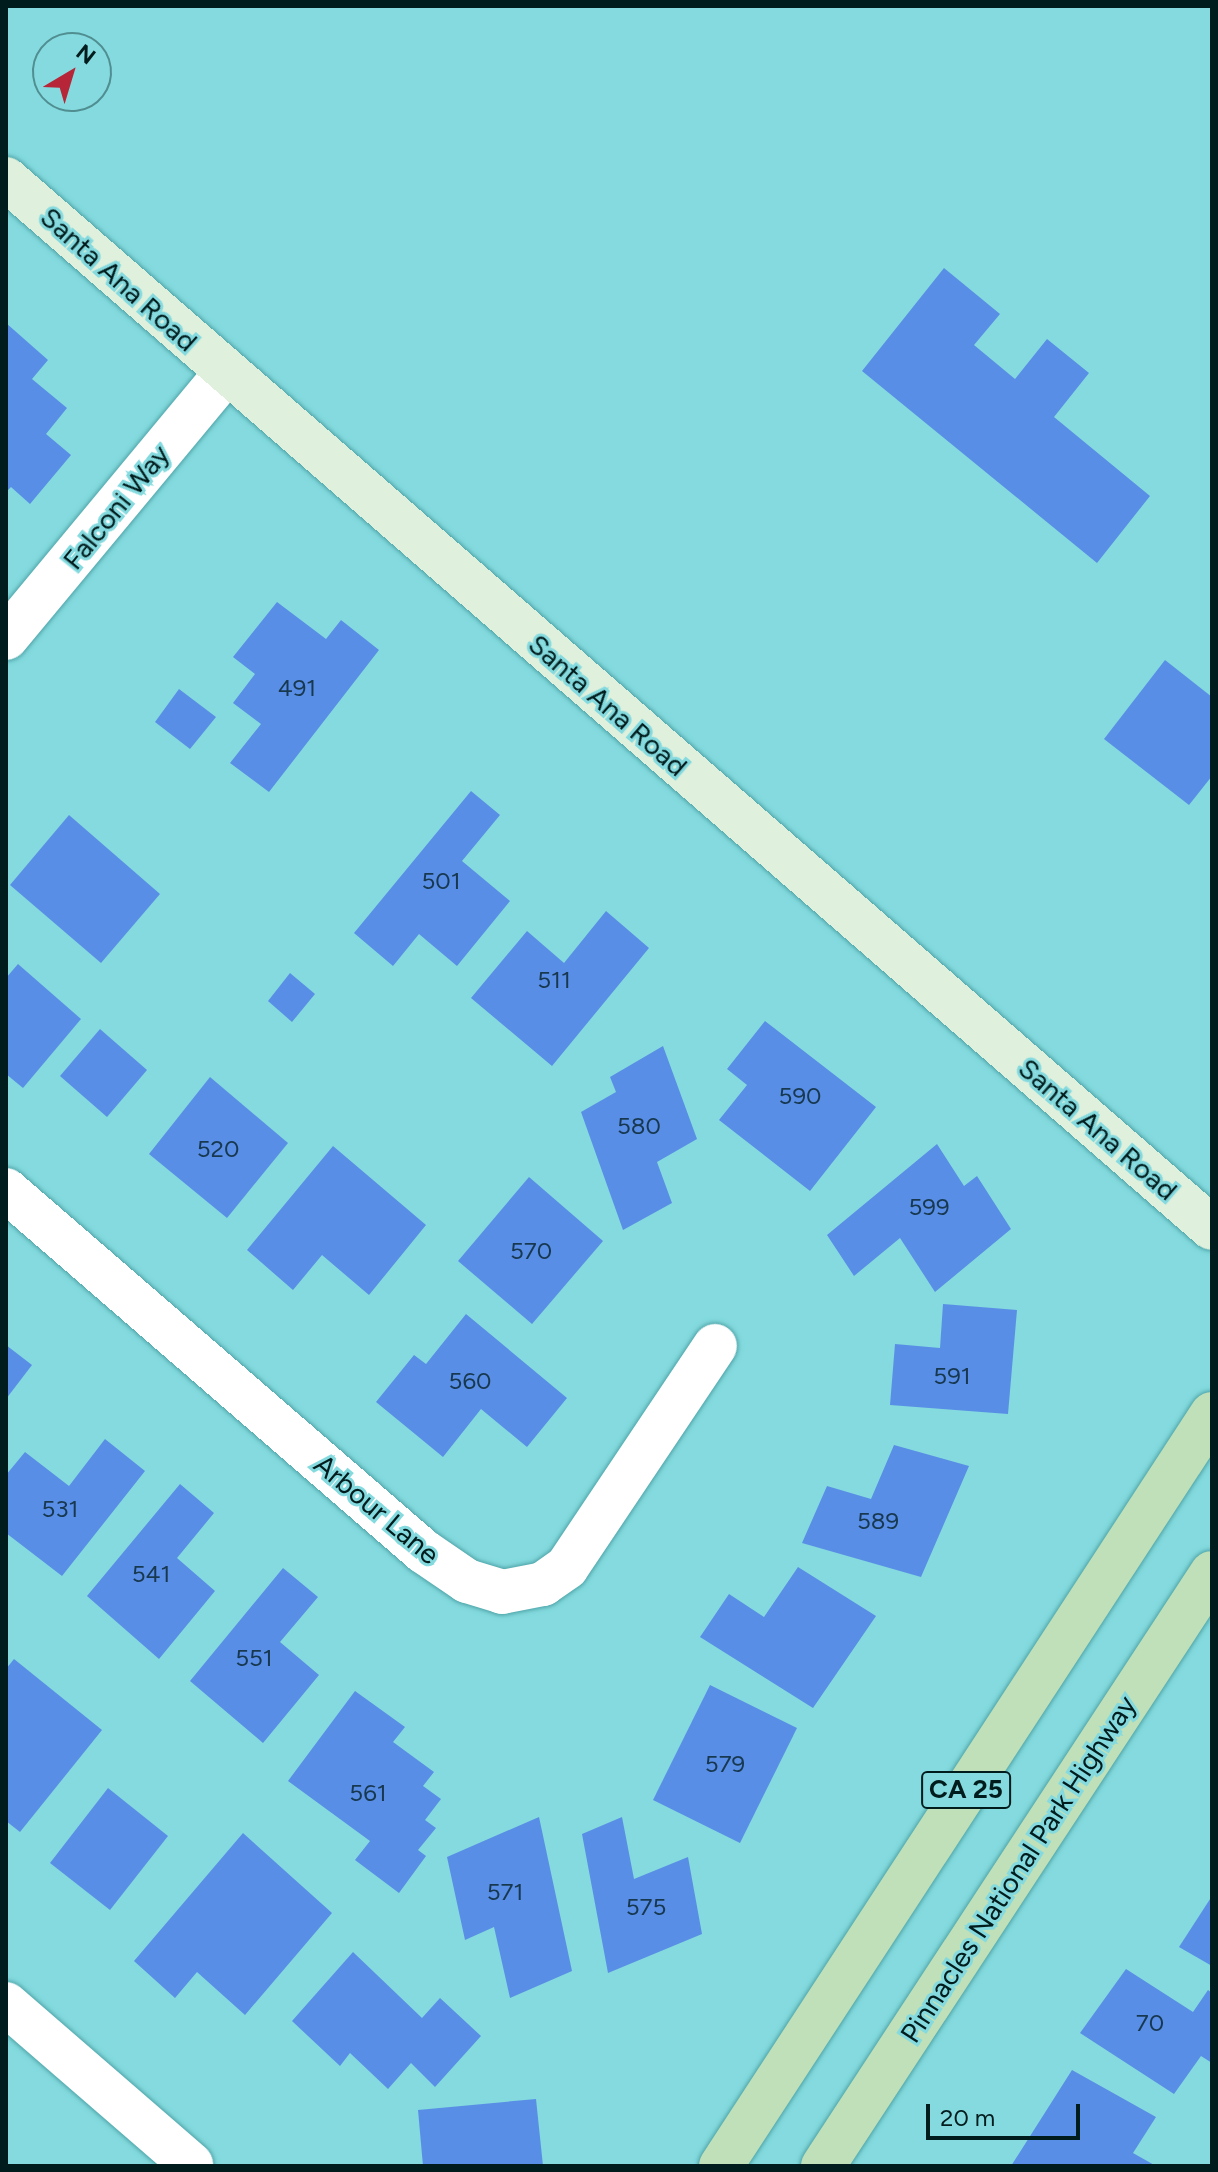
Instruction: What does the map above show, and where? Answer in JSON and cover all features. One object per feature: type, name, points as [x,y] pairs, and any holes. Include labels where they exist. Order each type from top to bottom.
[{"type":"main road","name":"CA 25","points":[[721,2166],[1212,1414]]},
{"type":"main road","name":"Pinnacles National Park Highway","points":[[823,2166],[1212,1573]]},
{"type":"street","name":"Santa Ana Road","points":[[6,179],[225,374],[1212,1228]]},
{"type":"street","name":"Falconi Way","points":[[6,638],[225,374]]},
{"type":"street","name":"Arbour Lane","points":[[6,1190],[423,1551],[467,1581],[502,1592],[543,1584],[567,1567],[715,1346]]},
{"type":"street","points":[[6,2004],[191,2164]]},
{"type":"building","points":[[944,268],[1000,314],[974,345],[1015,379],[1047,339],[1089,373],[1054,417],[1150,496],[1097,563],[862,371]]},
{"type":"building","points":[[6,323],[48,360],[32,379],[67,408],[46,434],[71,455],[30,504],[11,487],[6,492]]},
{"type":"building","points":[[277,602],[326,639],[341,620],[379,650],[269,792],[230,763],[261,724],[233,703],[255,674],[233,657]]},
{"type":"building","points":[[1165,660],[1212,697],[1212,776],[1189,805],[1104,739]]},
{"type":"building","points":[[179,689],[216,717],[190,749],[155,722]]},
{"type":"building","points":[[471,791],[500,815],[462,861],[510,901],[457,966],[419,934],[393,966],[354,933]]},
{"type":"building","points":[[69,815],[160,894],[101,963],[10,885]]},
{"type":"building","points":[[606,911],[649,948],[552,1066],[471,998],[527,931],[564,963]]},
{"type":"building","points":[[18,964],[81,1019],[23,1088],[6,1074],[6,978]]},
{"type":"building","points":[[290,973],[315,994],[292,1022],[268,1001]]},
{"type":"building","points":[[765,1021],[876,1107],[810,1191],[719,1120],[747,1085],[727,1069]]},
{"type":"building","points":[[100,1029],[147,1070],[107,1117],[60,1076]]},
{"type":"building","points":[[663,1046],[697,1139],[657,1162],[672,1203],[623,1230],[581,1112],[616,1092],[610,1077]]},
{"type":"building","points":[[210,1077],[288,1143],[227,1218],[149,1154]]},
{"type":"building","points":[[937,1144],[964,1186],[977,1176],[1011,1229],[935,1292],[900,1238],[854,1276],[827,1235]]},
{"type":"building","points":[[333,1146],[426,1225],[369,1295],[322,1255],[293,1290],[247,1250]]},
{"type":"building","points":[[529,1177],[603,1241],[532,1324],[458,1261]]},
{"type":"building","points":[[943,1304],[1017,1310],[1008,1414],[890,1405],[895,1344],[940,1348]]},
{"type":"building","points":[[466,1314],[567,1398],[527,1447],[481,1409],[443,1457],[376,1402],[414,1355],[426,1364]]},
{"type":"building","points":[[6,1345],[32,1365],[6,1399]]},
{"type":"building","points":[[105,1439],[145,1471],[62,1576],[6,1533],[6,1475],[25,1452],[69,1486]]},
{"type":"building","points":[[894,1445],[969,1466],[921,1577],[802,1543],[827,1486],[871,1499]]},
{"type":"building","points":[[180,1484],[214,1513],[177,1558],[215,1591],[159,1659],[87,1596]]},
{"type":"building","points":[[798,1567],[876,1616],[813,1708],[700,1637],[729,1594],[764,1617]]},
{"type":"building","points":[[283,1568],[318,1597],[280,1642],[319,1675],[263,1743],[190,1681]]},
{"type":"building","points":[[14,1659],[102,1730],[20,1832],[6,1821],[6,1669]]},
{"type":"building","points":[[710,1685],[797,1728],[740,1843],[653,1800]]},
{"type":"building","points":[[355,1691],[405,1727],[393,1742],[434,1772],[423,1786],[441,1799],[425,1820],[436,1828],[418,1850],[426,1856],[399,1893],[355,1860],[370,1841],[288,1781]]},
{"type":"building","points":[[108,1788],[168,1836],[110,1910],[50,1863]]},
{"type":"building","points":[[539,1817],[572,1971],[510,1998],[494,1927],[465,1940],[447,1857]]},
{"type":"building","points":[[622,1817],[634,1879],[688,1857],[702,1934],[608,1973],[582,1834]]},
{"type":"building","points":[[243,1833],[332,1913],[245,2015],[197,1972],[175,1998],[134,1961]]},
{"type":"building","points":[[1212,1896],[1212,1966],[1179,1947]]},
{"type":"building","points":[[353,1952],[422,2018],[440,1998],[481,2036],[435,2087],[411,2063],[388,2089],[350,2053],[340,2066],[292,2021]]},
{"type":"building","points":[[1126,1969],[1193,2012],[1208,1990],[1212,1993],[1212,2063],[1201,2056],[1174,2094],[1080,2033]]},
{"type":"building","points":[[1072,2070],[1156,2117],[1133,2153],[1156,2166],[1011,2166]]},
{"type":"building","points":[[536,2099],[543,2166],[423,2166],[418,2110]]}]
